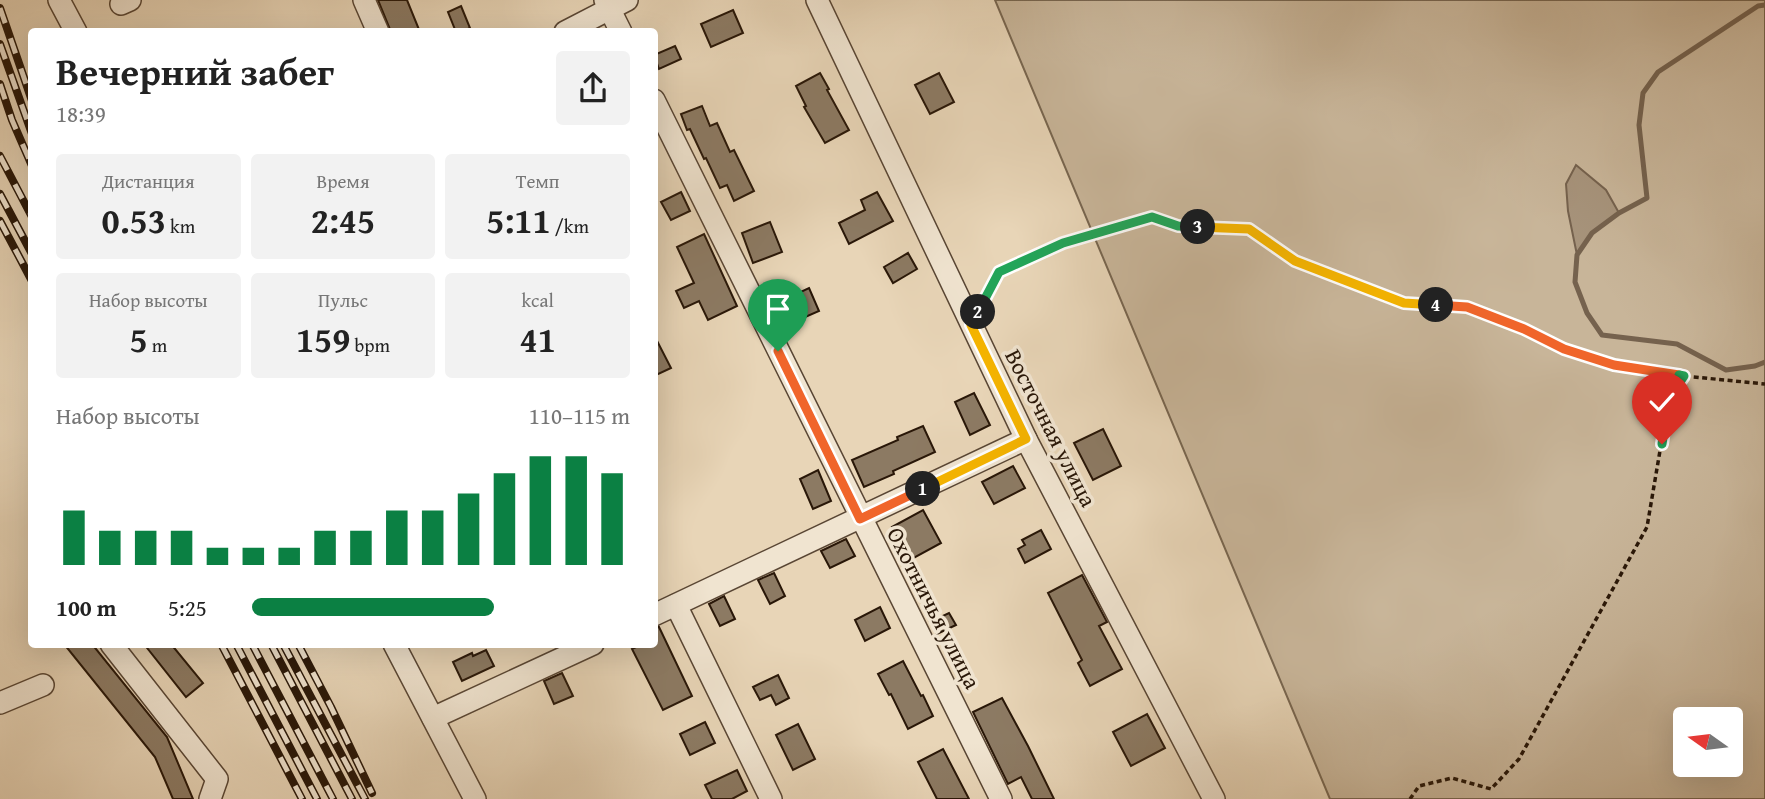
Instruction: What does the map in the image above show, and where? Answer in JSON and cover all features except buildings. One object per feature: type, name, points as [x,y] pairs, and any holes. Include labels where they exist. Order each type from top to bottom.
[{"type":"street","points":[[59,0],[74,28]]},
{"type":"street","name":"Восточная улица","points":[[817,0],[1026,439],[1214,799]]},
{"type":"street","points":[[572,28],[614,3],[620,28]]},
{"type":"street","name":"Охотничья улица","points":[[658,108],[1001,799]]},
{"type":"street","points":[[658,613],[1026,439]]},
{"type":"street","points":[[676,605],[771,799]]},
{"type":"street","points":[[114,648],[217,779],[210,799]]},
{"type":"street","points":[[396,648],[475,799]]},
{"type":"street","points":[[433,718],[584,648]]},
{"type":"street","points":[[0,703],[43,685]]},
{"type":"path","points":[[971,325],[999,272],[1063,243],[1152,217],[1178,226],[1249,229],[1295,261],[1404,303],[1467,307],[1524,329],[1564,349],[1614,365],[1684,376],[1765,384]]},
{"type":"path","points":[[1410,799],[1419,786],[1452,778],[1491,789],[1519,759],[1647,527],[1669,398],[1684,376]]},
{"type":"shaded area","points":[[995,0],[1765,0],[1765,799],[1330,799]]},
{"type":"shaded area","points":[[1576,165],[1606,190],[1619,213],[1592,233],[1577,255],[1568,211],[1566,184]]},
{"type":"waterway","points":[[1765,5],[1758,6],[1658,72],[1643,93],[1639,125],[1647,198],[1619,213],[1592,233],[1577,255],[1575,282],[1587,313],[1602,335],[1677,344],[1726,370],[1765,362]]},
{"type":"railway","points":[[0,8],[28,89]]},
{"type":"railway","points":[[0,44],[28,123]]},
{"type":"railway","points":[[0,84],[28,157]]},
{"type":"railway","points":[[0,156],[28,209]]},
{"type":"railway","points":[[0,194],[28,246]]},
{"type":"railway","points":[[0,221],[28,274]]},
{"type":"railway","points":[[223,648],[302,799]]},
{"type":"railway","points":[[238,648],[317,799]]},
{"type":"railway","points":[[254,648],[333,799]]},
{"type":"railway","points":[[273,648],[352,799]]},
{"type":"railway","points":[[285,648],[365,799]]},
{"type":"railway","points":[[300,648],[372,793]]},
{"type":"route","points":[[778,351],[860,519],[1026,439],[971,325],[999,272],[1063,243],[1152,217],[1178,226],[1249,229],[1295,261],[1404,303],[1467,307],[1524,329],[1564,349],[1614,365],[1684,376],[1669,398],[1662,444]]}]
